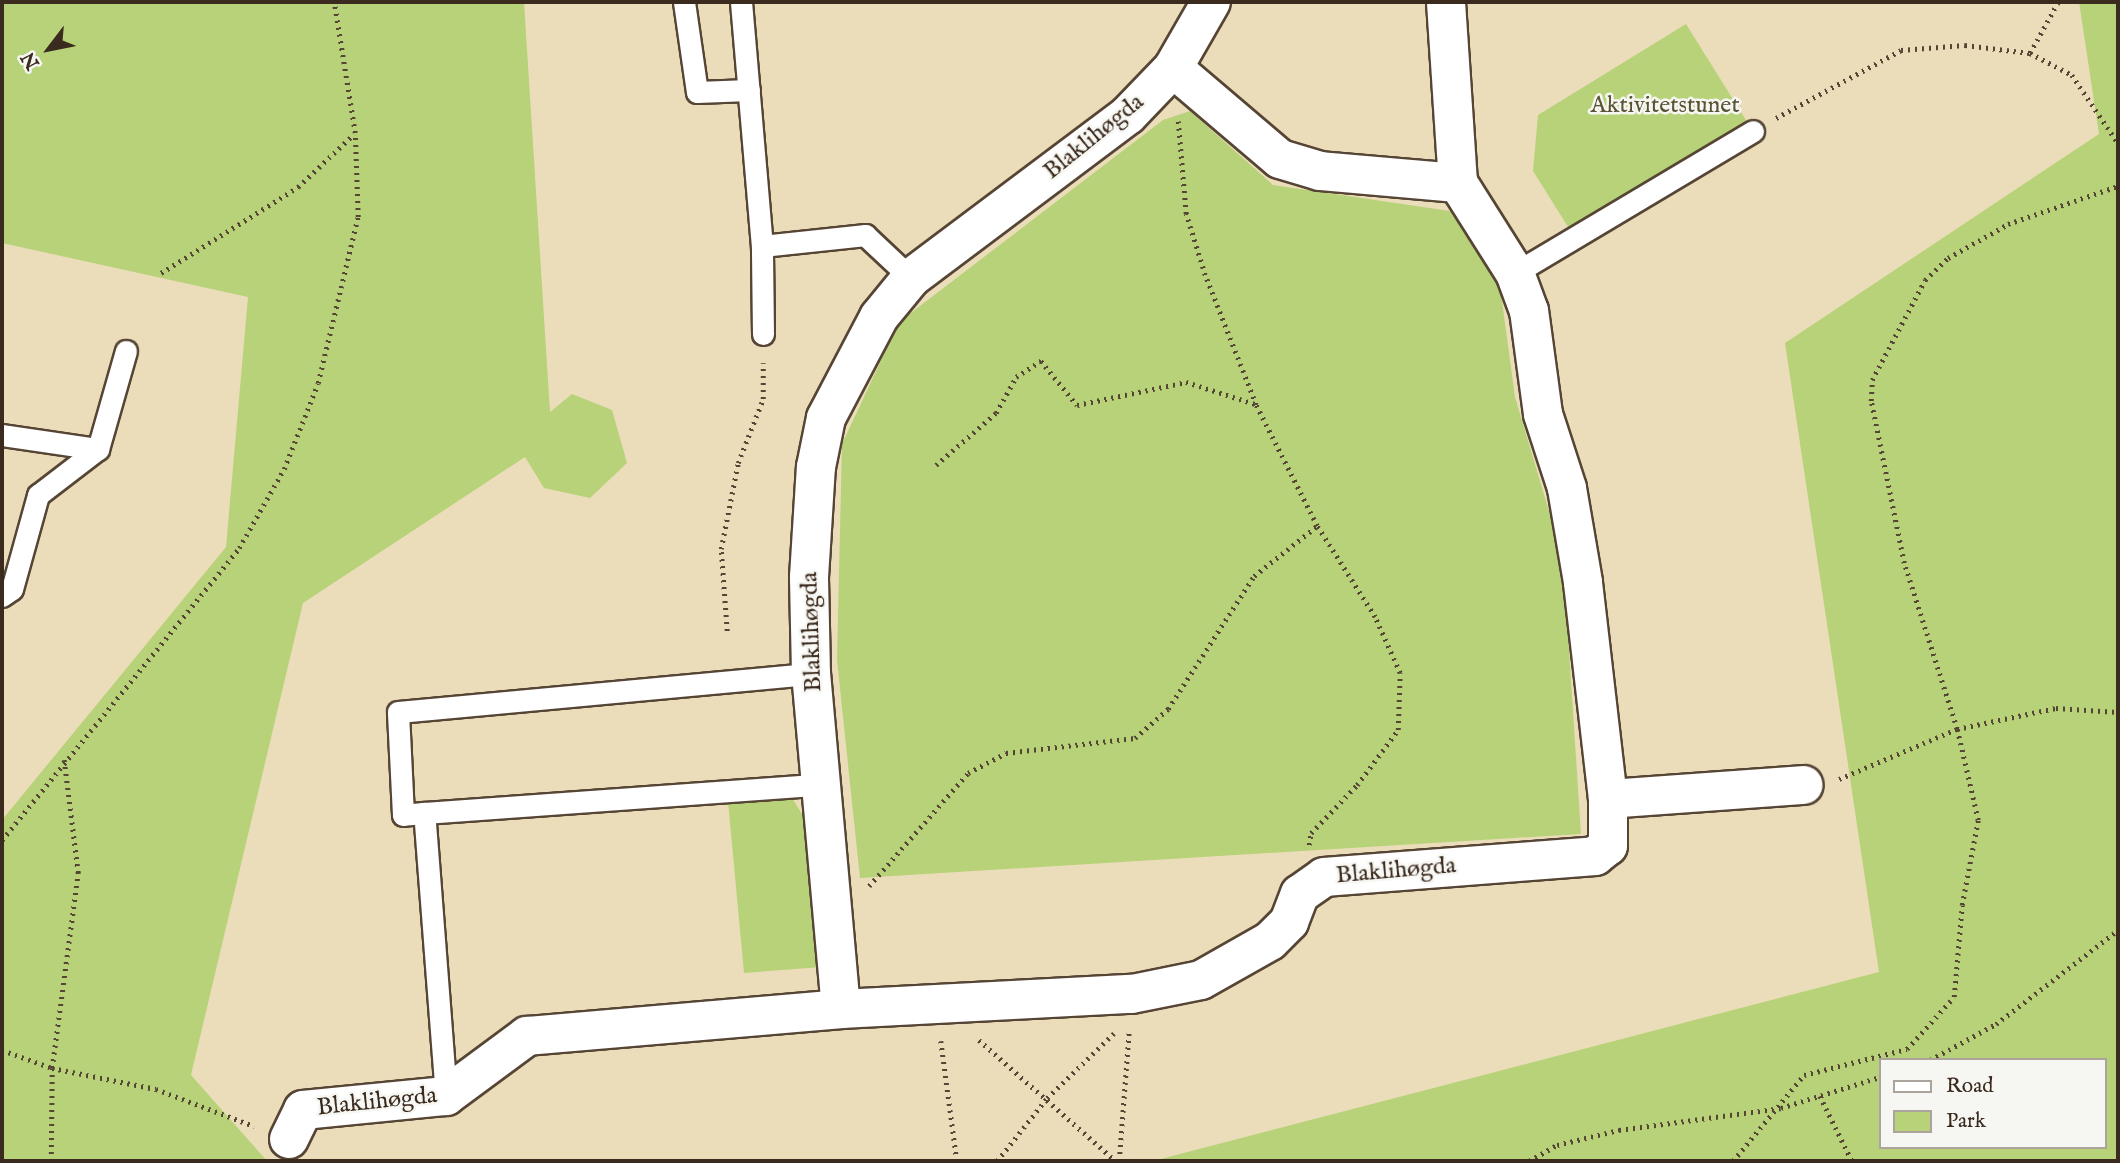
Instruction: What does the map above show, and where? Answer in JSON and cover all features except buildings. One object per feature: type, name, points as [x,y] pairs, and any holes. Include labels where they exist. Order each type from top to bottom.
[{"type":"street","name":"Blaklihøgda","points":[[841,1009],[824,784],[811,674],[808,577],[816,467],[825,418],[879,317],[911,278],[1128,115],[1173,68],[1211,2]]},
{"type":"street","name":"Blaklihøgda","points":[[289,1139],[303,1110],[446,1096],[527,1036],[841,1009],[1132,994],[1201,980],[1270,941],[1289,922],[1300,894],[1324,877],[1595,856],[1608,846],[1608,799],[1567,488],[1543,414],[1529,311],[1515,273],[1458,183],[1446,2]]},
{"type":"street","points":[[1173,68],[1280,159],[1320,171],[1458,183]]},
{"type":"street","points":[[1608,799],[1804,785]]},
{"type":"lane","points":[[684,2],[697,92],[749,90]]},
{"type":"lane","points":[[741,2],[762,246],[763,334]]},
{"type":"lane","points":[[1515,273],[1753,131]]},
{"type":"lane","points":[[762,246],[865,235],[911,278]]},
{"type":"lane","points":[[5,591],[38,495],[98,449],[126,351]]},
{"type":"lane","points":[[2,435],[98,449]]},
{"type":"lane","points":[[811,674],[398,712],[403,815],[824,784]]},
{"type":"lane","points":[[424,813],[446,1096]]},
{"type":"path","points":[[2,840],[64,759],[239,548],[284,469],[318,383],[358,217],[355,133],[334,2]]},
{"type":"path","points":[[2030,53],[2058,2]]},
{"type":"path","points":[[1753,131],[1901,50],[1965,45],[2030,53],[2072,75],[2118,143]]},
{"type":"path","points":[[1173,68],[1186,214],[1256,405],[1317,526],[1375,617],[1400,673],[1398,730],[1357,785],[1311,833],[1300,894]]},
{"type":"path","points":[[161,273],[298,187],[355,133]]},
{"type":"path","points":[[1733,1161],[1781,1108],[1804,1075],[1907,1049],[1954,997],[1962,905],[1978,820],[1957,729],[1904,564],[1871,401],[1872,380],[1925,281],[1948,258],[2008,223],[2118,186]]},
{"type":"path","points":[[727,631],[721,549],[738,463],[763,399],[763,334]]},
{"type":"path","points":[[936,465],[996,413],[1016,377],[1041,361],[1077,405],[1186,382],[1256,405]]},
{"type":"path","points":[[836,922],[968,773],[1006,753],[1135,738],[1168,709],[1254,576],[1317,526]]},
{"type":"path","points":[[1804,785],[1844,778],[1957,729],[2056,708],[2118,712]]},
{"type":"path","points":[[51,1161],[52,1068],[78,873],[64,759]]},
{"type":"path","points":[[1934,1058],[1996,1024],[2118,930]]},
{"type":"path","points":[[997,1161],[1046,1098],[1114,1033],[1132,994]]},
{"type":"path","points":[[1117,1161],[1132,994]]},
{"type":"path","points":[[936,1003],[1117,1161]]},
{"type":"path","points":[[936,1003],[957,1161]]},
{"type":"path","points":[[2,1049],[52,1068],[156,1089],[289,1139]]},
{"type":"path","points":[[1529,1161],[1557,1145],[1619,1130],[1781,1108],[1878,1078]]},
{"type":"path","points":[[1820,1096],[1852,1161]]},
{"type":"green space","points":[[8,2],[524,2],[550,412],[572,394],[612,410],[627,463],[590,498],[544,488],[525,457],[303,603],[191,1075],[267,1161],[2,1161],[2,820],[226,547],[248,297],[2,243],[2,6]]},
{"type":"green space","points":[[2079,2],[2118,2],[2118,1161],[1153,1161],[1879,972],[1785,343],[2099,134]]},
{"type":"green space","name":"Aktivitetstunet","points":[[1686,24],[1749,125],[1570,230],[1533,171],[1538,115]]},
{"type":"green space","points":[[1190,111],[1273,185],[1450,211],[1499,279],[1515,397],[1563,558],[1581,834],[860,878],[837,660],[842,444],[899,322],[1163,120]]},
{"type":"green space","points":[[789,793],[810,827],[822,967],[744,973],[728,801]]}]
